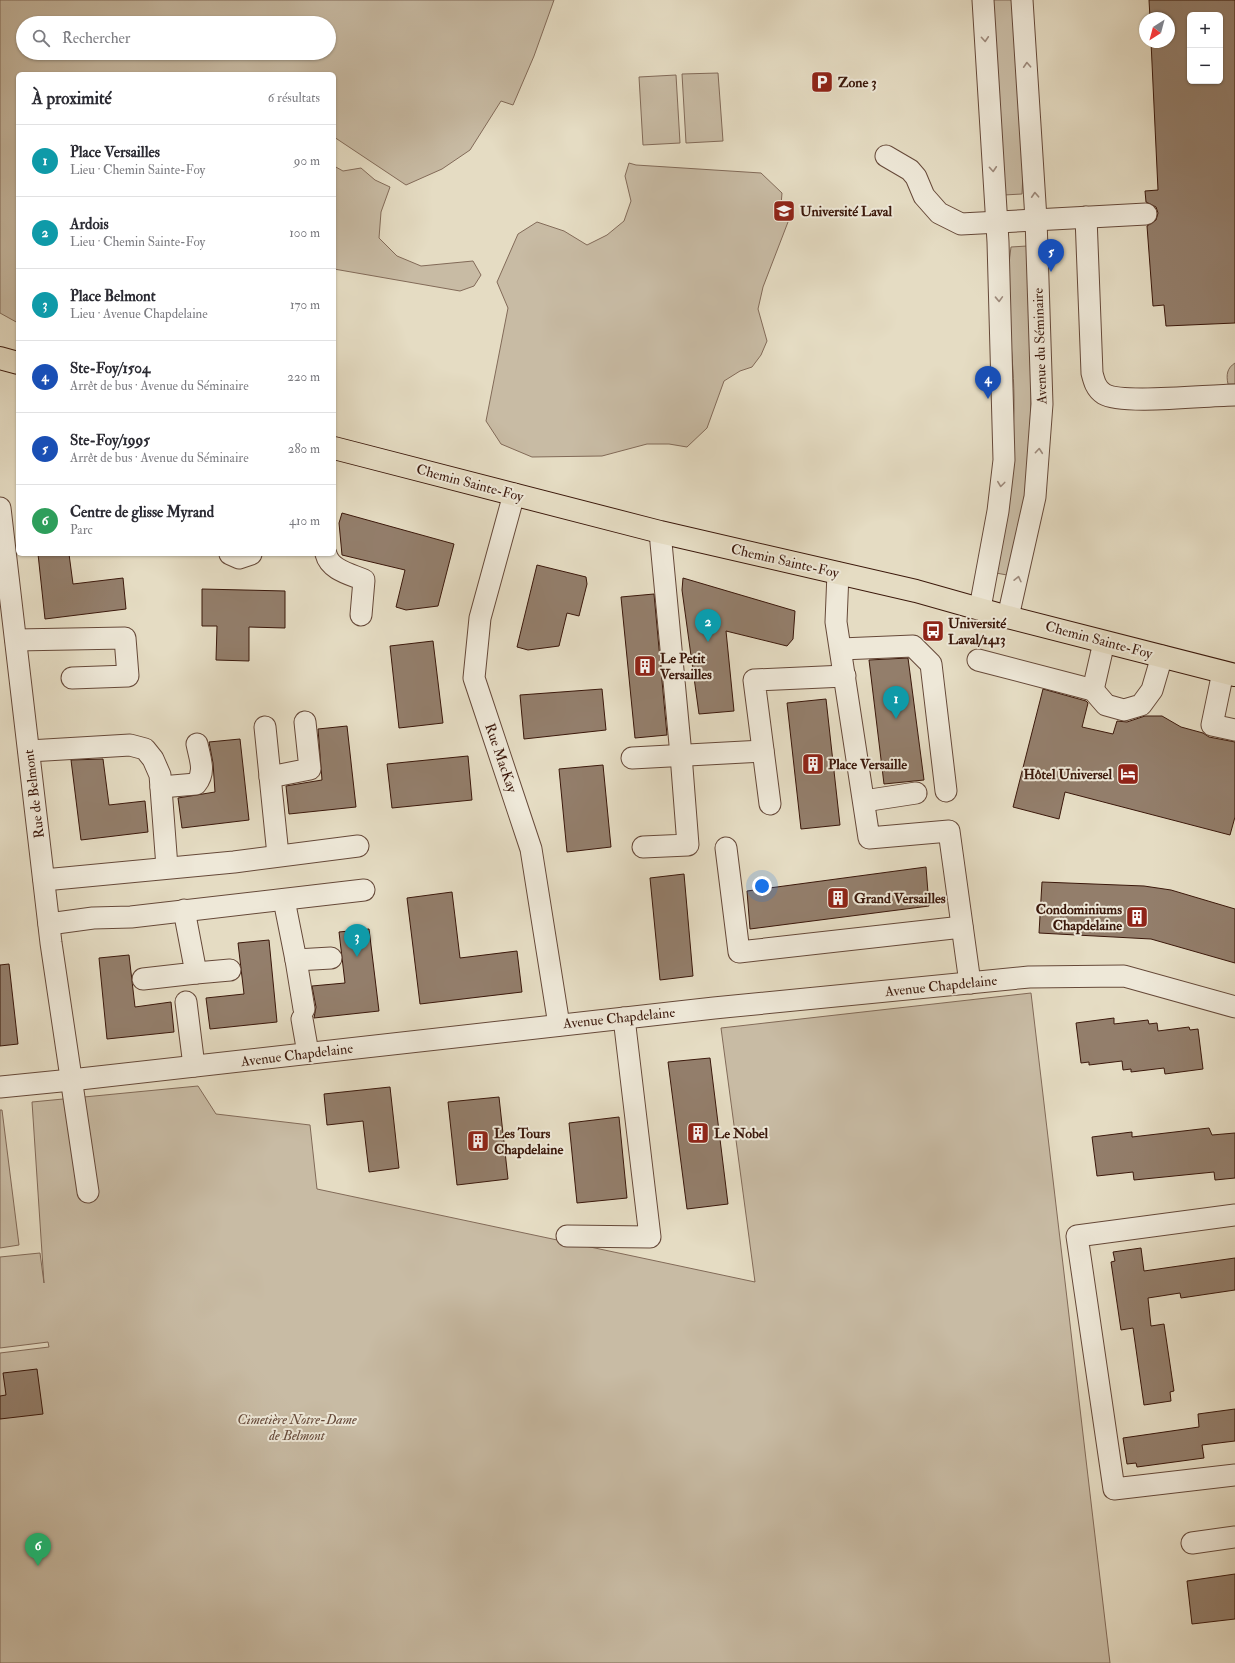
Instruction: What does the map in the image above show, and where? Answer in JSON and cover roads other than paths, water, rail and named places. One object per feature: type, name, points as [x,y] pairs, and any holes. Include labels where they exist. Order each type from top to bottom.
[{"type":"main road","points":[[0,358],[16,362]]},
{"type":"main road","name":"Chemin Sainte-Foy","points":[[336,449],[660,532],[916,591],[1008,617],[1229,674]]},
{"type":"street","points":[[980,608],[998,511],[1004,460],[997,222],[983,0]]},
{"type":"street","name":"Avenue du Séminaire","points":[[1008,617],[1035,497],[1042,404],[1036,219],[1022,0]]},
{"type":"street","points":[[886,156],[910,170],[916,177],[924,196],[938,214],[961,224],[1146,214]]},
{"type":"street","points":[[1086,217],[1092,373],[1098,389],[1110,396],[1129,399],[1235,394]]},
{"type":"street","name":"Rue MacKay","points":[[514,494],[480,618],[474,678],[531,849],[559,1025]]},
{"type":"street","name":"Rue de Belmont","points":[[0,508],[49,924],[88,1192]]},
{"type":"street","points":[[643,847],[688,845],[682,755],[660,532]]},
{"type":"street","points":[[234,556],[239,558],[244,556]]},
{"type":"street","points":[[326,556],[327,559],[336,569],[364,580],[361,615]]},
{"type":"street","points":[[838,574],[836,622],[869,838],[949,830],[970,983]]},
{"type":"street","points":[[16,640],[125,638],[128,676],[72,678]]},
{"type":"street","points":[[1093,690],[1104,642]]},
{"type":"street","points":[[841,649],[913,646],[931,664],[946,791]]},
{"type":"street","points":[[978,660],[1093,690],[1106,705],[1124,710],[1141,706],[1152,690],[1162,656]]},
{"type":"street","points":[[1229,674],[1212,725],[1235,730]]},
{"type":"street","points":[[770,804],[754,680],[845,676]]},
{"type":"street","points":[[270,777],[310,769],[305,722]]},
{"type":"street","points":[[265,727],[278,855]]},
{"type":"street","points":[[161,787],[196,784],[201,777],[202,771],[197,744]]},
{"type":"street","points":[[29,751],[130,745],[144,749],[153,759],[160,775],[167,867]]},
{"type":"street","points":[[632,758],[763,751]]},
{"type":"street","points":[[864,801],[916,793]]},
{"type":"street","points":[[44,880],[167,867],[234,862],[278,855],[358,846]]},
{"type":"street","points":[[726,848],[739,952],[962,927]]},
{"type":"street","points":[[49,924],[93,918],[131,917],[364,890]]},
{"type":"street","points":[[284,900],[296,960],[308,1053]]},
{"type":"street","points":[[184,910],[196,973]]},
{"type":"street","points":[[296,960],[332,958]]},
{"type":"street","points":[[143,978],[230,970]]},
{"type":"street","name":"Avenue Chapdelaine","points":[[0,1087],[624,1018],[1029,977],[1124,976],[1235,1007]]},
{"type":"street","points":[[186,1002],[194,1066]]},
{"type":"street","points":[[567,1236],[650,1237],[624,1018]]},
{"type":"street","points":[[1235,1215],[1077,1236],[1114,1489],[1235,1475]]},
{"type":"street","points":[[1192,1543],[1235,1537]]},
{"type":"place","name":"Zone 3","points":[[822,82]]},
{"type":"place","name":"Université Laval","points":[[784,211]]},
{"type":"place","name":"Ste-Foy/1995","points":[[1051,272]]},
{"type":"place","name":"Ste-Foy/1504","points":[[988,399]]},
{"type":"place","name":"Université Laval/1413","points":[[933,631]]},
{"type":"place","name":"Ardois","points":[[708,642]]},
{"type":"place","name":"Le Petit Versailles","points":[[645,666]]},
{"type":"place","name":"Place Versailles","points":[[896,719]]},
{"type":"place","name":"Place Versaille","points":[[813,764]]},
{"type":"place","name":"Hôtel Universel","points":[[1128,774]]},
{"type":"place","name":"Grand Versailles","points":[[838,898]]},
{"type":"place","name":"Condominiums Chapdelaine","points":[[1137,917]]},
{"type":"place","name":"Place Belmont","points":[[357,957]]},
{"type":"place","name":"Le Nobel","points":[[698,1133]]},
{"type":"place","name":"Les Tours Chapdelaine","points":[[478,1141]]},
{"type":"place","name":"Centre de glisse Myrand","points":[[38,1566]]},
{"type":"park label","name":"Cimetière Notre-Dame de Belmont","points":[[297,1428]]}]
